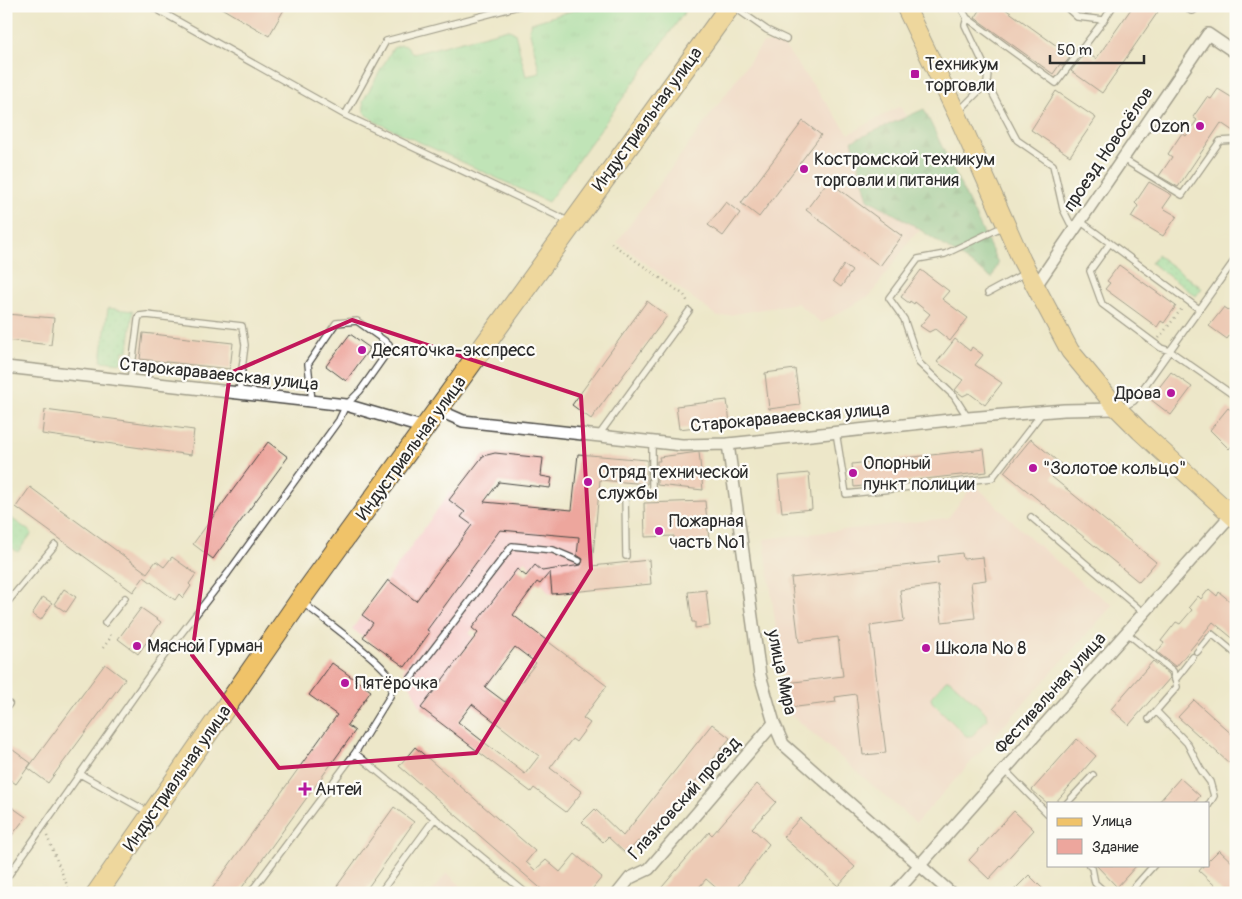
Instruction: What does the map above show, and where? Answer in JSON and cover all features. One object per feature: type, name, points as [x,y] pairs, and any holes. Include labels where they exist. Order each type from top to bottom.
[{"type":"highway","name":"Индустриальная улица","points":[[97,893],[300,600],[731,6]]},
{"type":"main road","points":[[905,6],[957,114],[1031,279],[1070,351],[1118,409],[1234,513]]},
{"type":"street","name":"проезд Новосёлов","points":[[1031,279],[1074,231],[1208,34],[1236,53]]},
{"type":"street","name":"Старокараваевская улица","points":[[6,367],[346,405],[425,428]]},
{"type":"street","name":"Старокараваевская улица","points":[[438,410],[463,421],[682,445],[728,444],[968,418],[1042,412],[1118,409]]},
{"type":"street","name":"улица Мира","points":[[728,444],[760,675],[774,723],[783,744],[952,893]]},
{"type":"street","name":"Фестивальная улица","points":[[895,893],[1234,513]]},
{"type":"street","name":"Глазковский проезд","points":[[618,893],[630,878],[648,869],[774,723]]},
{"type":"lane","points":[[151,6],[344,115],[572,223]]},
{"type":"lane","points":[[344,115],[386,41],[519,6]]},
{"type":"lane","points":[[731,6],[767,30],[786,39]]},
{"type":"lane","points":[[960,6],[967,18],[1056,83],[1113,6]]},
{"type":"lane","points":[[1065,6],[1077,17],[1104,20]]},
{"type":"lane","points":[[957,114],[986,83],[988,73],[965,25],[967,18]]},
{"type":"lane","points":[[986,83],[1017,140],[1053,165],[1064,209],[1074,231]]},
{"type":"lane","points":[[1123,159],[1182,195],[1220,142],[1236,140]]},
{"type":"lane","points":[[1080,221],[1199,309]]},
{"type":"lane","points":[[968,418],[954,396],[919,363],[904,319],[889,298],[918,259],[945,254],[1006,225]]},
{"type":"lane","points":[[1110,243],[1090,271],[1102,304],[1236,397]]},
{"type":"lane","points":[[1118,409],[1134,401],[1236,258]]},
{"type":"lane","points":[[988,293],[1031,279]]},
{"type":"lane","points":[[599,435],[689,311]]},
{"type":"lane","points":[[130,382],[138,320],[139,316],[146,315],[242,326],[245,331],[245,345],[239,393]]},
{"type":"lane","points":[[6,879],[152,670],[228,573],[339,420],[346,405],[360,391],[390,347],[387,341],[356,321],[336,323],[310,360],[308,369],[312,401]]},
{"type":"lane","points":[[836,432],[846,494],[992,478],[1042,412]]},
{"type":"lane","points":[[626,556],[626,494],[644,494],[652,490],[652,442]]},
{"type":"lane","points":[[1032,517],[1144,613]]},
{"type":"lane","points":[[6,604],[55,545]]},
{"type":"lane","points":[[392,687],[408,682],[512,546],[553,550],[579,560]]},
{"type":"lane","points":[[105,623],[125,598]]},
{"type":"lane","points":[[250,893],[355,753],[390,696],[392,687],[390,677],[378,664],[300,600]]},
{"type":"lane","points":[[1127,633],[1173,671],[1176,688],[1149,720]]},
{"type":"lane","points":[[1197,652],[1212,634],[1236,654]]},
{"type":"lane","points":[[1175,680],[1193,657]]},
{"type":"lane","points":[[1156,711],[1187,742],[1201,770],[1210,782],[1214,796],[1210,803]]},
{"type":"lane","points":[[355,753],[526,893]]},
{"type":"lane","points":[[1004,770],[1047,813]]},
{"type":"lane","points":[[80,774],[152,814]]},
{"type":"lane","points":[[1068,802],[1093,776]]},
{"type":"lane","points":[[380,893],[435,818]]},
{"type":"lane","points":[[1090,866],[1095,882],[1106,893]]},
{"type":"lane","points":[[1129,893],[1153,866]]},
{"type":"path","points":[[611,243],[684,295],[689,301],[689,311]]},
{"type":"path","points":[[1156,343],[1188,300]]},
{"type":"path","points":[[103,648],[111,637],[105,623]]},
{"type":"path","points":[[43,826],[68,890]]},
{"type":"highlighted area","points":[[352,320],[581,396],[591,569],[476,753],[279,768],[192,655],[230,373]]},
{"type":"shaded area","name":"Костромской техникум торговли и питания","points":[[763,43],[782,43],[849,134],[900,106],[957,203],[913,236],[871,295],[821,323],[797,303],[718,317],[617,242]]},
{"type":"shaded area","name":"Школа № 8","points":[[974,484],[1028,536],[1083,584],[1113,605],[916,823],[787,711],[764,539],[948,518]]},
{"type":"shaded area","points":[[450,492],[478,512],[486,502],[597,512],[594,552],[590,552],[590,566],[602,565],[605,588],[549,593],[525,560],[469,634],[474,637],[421,708],[403,670],[405,667],[352,629]]},
{"type":"shaded area","points":[[447,873],[469,893],[430,893]]},
{"type":"green space","points":[[588,6],[689,6],[548,202],[374,121],[364,112],[363,101],[393,48],[401,45],[407,46],[413,54],[508,29],[515,33],[526,76],[540,73],[529,29],[531,23]]},
{"type":"green space","points":[[924,109],[998,263],[992,278],[913,225],[868,199],[852,141]]},
{"type":"green space","points":[[1157,255],[1202,288],[1196,296],[1151,263]]},
{"type":"green space","points":[[108,308],[133,311],[128,351],[123,351],[121,363],[101,361]]},
{"type":"green space","points":[[7,515],[32,533],[18,552],[6,544]]},
{"type":"green space","points":[[946,680],[950,680],[986,713],[987,719],[972,736],[966,736],[932,702],[931,697]]},
{"type":"building","points":[[218,6],[286,6],[269,36]]},
{"type":"building","points":[[983,6],[1001,6],[1071,56],[1063,66],[1060,64],[1053,74],[975,18]]},
{"type":"building","points":[[1133,6],[1162,6],[1102,93],[1071,71],[1086,52],[1096,59]]},
{"type":"building","points":[[1218,89],[1236,100],[1236,133],[1221,123],[1178,187],[1159,176],[1172,157],[1168,154],[1182,133],[1186,136],[1197,120],[1193,117],[1207,97],[1211,99]]},
{"type":"building","points":[[1056,91],[1096,118],[1070,156],[1031,130]]},
{"type":"building","points":[[803,121],[821,135],[759,217],[741,203]]},
{"type":"building","points":[[828,181],[902,236],[880,266],[806,210]]},
{"type":"building","points":[[1149,182],[1172,195],[1163,208],[1177,216],[1163,236],[1131,217],[1138,206],[1135,203]]},
{"type":"building","points":[[726,202],[740,213],[723,236],[708,225]]},
{"type":"building","points":[[844,265],[852,271],[841,287],[833,281]]},
{"type":"building","points":[[1119,265],[1176,306],[1164,323],[1161,321],[1157,327],[1105,289],[1110,283],[1107,281]]},
{"type":"building","points":[[921,270],[949,291],[942,299],[968,318],[950,341],[935,329],[929,332],[920,326],[930,314],[915,302],[914,304],[910,301],[909,303],[901,297]]},
{"type":"building","points":[[647,301],[667,316],[591,419],[572,405]]},
{"type":"building","points":[[1224,307],[1236,315],[1236,327],[1227,339],[1209,326]]},
{"type":"building","points":[[6,314],[54,318],[51,345],[6,340]]},
{"type":"building","points":[[143,333],[233,343],[230,369],[140,359]]},
{"type":"building","points":[[350,334],[370,348],[346,381],[326,366]]},
{"type":"building","points":[[955,339],[970,351],[972,347],[983,355],[975,365],[1002,383],[985,405],[969,393],[963,396],[955,390],[963,380],[937,362]]},
{"type":"building","points":[[795,369],[800,405],[769,409],[765,373]]},
{"type":"building","name":"Дрова","points":[[1171,372],[1192,387],[1171,415],[1150,399]]},
{"type":"building","points":[[727,400],[730,423],[679,429],[676,406]]},
{"type":"building","points":[[1228,408],[1236,414],[1236,441],[1229,449],[1210,430]]},
{"type":"building","points":[[45,410],[194,430],[191,455],[42,434]]},
{"type":"building","points":[[1031,439],[1062,465],[1052,477],[1156,562],[1139,582],[1004,472]]},
{"type":"building","points":[[268,442],[288,457],[213,559],[193,544]]},
{"type":"building","points":[[984,449],[987,472],[854,487],[852,464]]},
{"type":"building","points":[[699,452],[703,490],[657,485],[657,461],[660,461],[659,457]]},
{"type":"building","points":[[495,453],[543,458],[541,476],[552,478],[550,488],[499,482],[484,502],[572,510],[578,454],[647,460],[647,484],[600,480],[592,566],[649,560],[651,584],[552,594],[550,572],[540,584],[537,582],[513,615],[607,686],[583,718],[590,723],[576,742],[572,739],[550,768],[582,792],[566,812],[534,788],[531,792],[421,708],[478,633],[472,628],[517,569],[526,576],[535,565],[542,571],[581,565],[583,559],[577,555],[579,537],[500,530],[427,630],[430,632],[405,667],[363,637],[373,623],[362,615],[388,580],[416,601],[472,525],[461,517],[465,512],[449,500],[483,456]],"holes":[[[515,647],[536,663],[505,702],[485,687]],[[472,704],[539,756],[525,774],[458,722]]]},
{"type":"building","points":[[809,473],[812,509],[782,512],[778,476]]},
{"type":"building","points":[[30,487],[147,573],[156,561],[164,567],[172,557],[196,574],[183,598],[179,594],[175,600],[144,577],[133,592],[16,507]]},
{"type":"building","points":[[705,501],[709,540],[696,542],[696,545],[675,548],[674,536],[645,537],[644,503]]},
{"type":"building","points":[[962,553],[963,559],[983,557],[986,580],[971,582],[975,618],[942,622],[938,585],[900,590],[904,621],[870,626],[886,753],[863,755],[856,694],[835,697],[836,702],[789,708],[786,683],[843,676],[838,637],[799,642],[791,578],[939,562],[938,556]]},
{"type":"building","points":[[64,589],[76,597],[66,612],[54,604]]},
{"type":"building","points":[[1209,589],[1217,596],[1219,592],[1236,606],[1236,641],[1213,622],[1176,667],[1157,652],[1164,643],[1161,641],[1176,622],[1180,624],[1192,610],[1189,607],[1198,596],[1201,599]]},
{"type":"building","points":[[706,590],[710,626],[695,628],[695,622],[692,622],[688,592]]},
{"type":"building","points":[[43,597],[52,603],[41,620],[32,614]]},
{"type":"building","points":[[141,608],[161,622],[138,654],[118,639]]},
{"type":"building","points":[[1153,661],[1169,674],[1170,678],[1129,725],[1111,709]]},
{"type":"building","points":[[332,663],[371,691],[347,725],[355,731],[238,893],[209,893],[337,715],[309,695]]},
{"type":"building","points":[[105,664],[125,679],[48,783],[28,768]]},
{"type":"building","points":[[1194,700],[1236,738],[1236,756],[1229,763],[1178,717]]},
{"type":"building","points":[[712,724],[730,738],[644,846],[638,841],[626,854],[608,837],[603,842],[582,822],[595,809],[623,836]]},
{"type":"building","points":[[1077,739],[1096,756],[1056,802],[1047,803],[1032,790]]},
{"type":"building","points":[[6,745],[31,763],[16,784],[6,777]]},
{"type":"building","points":[[415,747],[535,851],[526,862],[535,870],[546,860],[560,872],[575,854],[602,877],[589,893],[546,893],[399,766]]},
{"type":"building","points":[[1180,778],[1200,796],[1195,802],[1159,802]]},
{"type":"building","points":[[757,784],[776,802],[752,828],[769,844],[733,893],[722,893],[706,879],[694,893],[657,893],[709,832],[712,835]]},
{"type":"building","points":[[6,803],[26,817],[6,843]]},
{"type":"building","points":[[394,807],[414,822],[364,893],[332,893]]},
{"type":"building","points":[[1014,811],[1034,830],[989,879],[969,860]]},
{"type":"building","points":[[800,818],[855,867],[838,886],[783,837]]},
{"type":"building","points":[[1219,850],[1236,866],[1236,893],[1223,893],[1199,871],[1203,866],[1210,866],[1210,859]]},
{"type":"building","points":[[1097,866],[1136,866],[1117,887]]},
{"type":"building","points":[[1029,875],[1047,893],[1011,893]]},
{"type":"place","name":"Техникум торговли","points":[[915,74]]},
{"type":"place","name":"Ozon","points":[[1200,126]]},
{"type":"place","name":"Костромской техникум торговли и питания","points":[[804,169]]},
{"type":"place","name":"Десяточка-экспресс","points":[[362,350]]},
{"type":"place","name":"Дрова","points":[[1171,393]]},
{"type":"place","name":"\"Золотое кольцо\"","points":[[1033,468]]},
{"type":"place","name":"Опорный пункт полиции","points":[[853,473]]},
{"type":"place","name":"Отряд технической службы","points":[[588,482]]},
{"type":"place","name":"Пожарная часть №1","points":[[659,531]]},
{"type":"place","name":"Мясной Гурман","points":[[137,646]]},
{"type":"place","name":"Школа № 8","points":[[926,648]]},
{"type":"place","name":"Пятёрочка","points":[[345,683]]},
{"type":"place","name":"Антей","points":[[305,789]]}]
